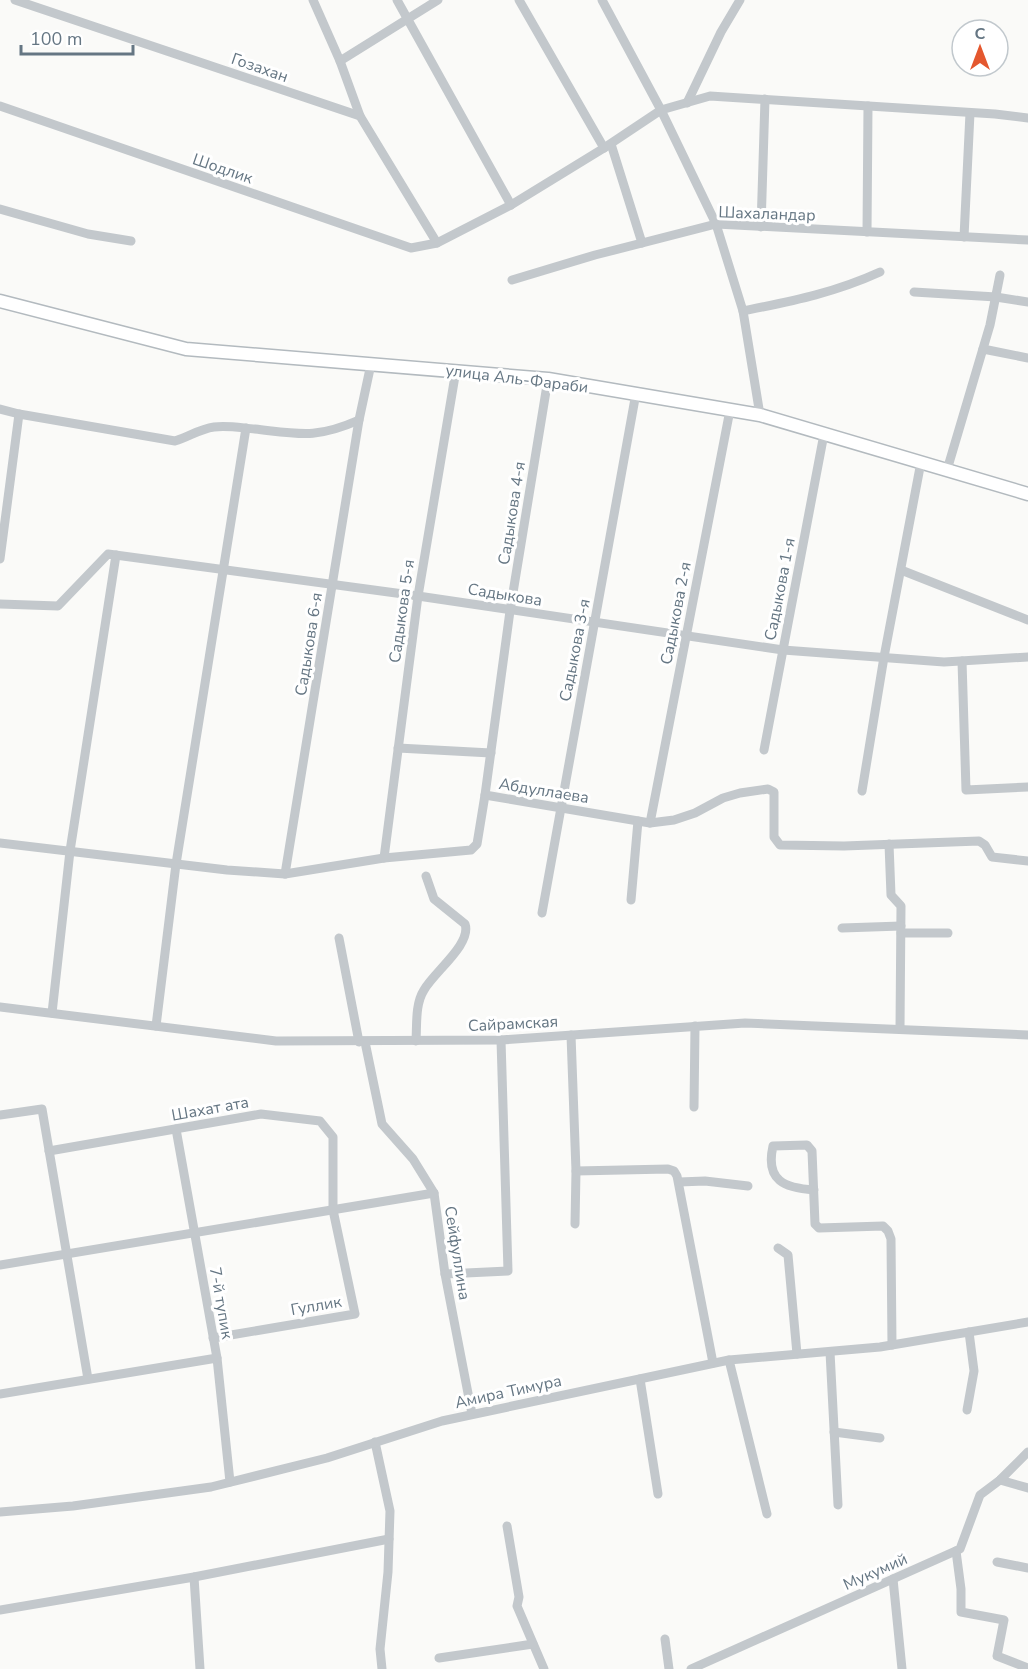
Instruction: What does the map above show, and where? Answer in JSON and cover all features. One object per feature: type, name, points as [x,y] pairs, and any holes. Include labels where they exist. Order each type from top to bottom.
[{"type":"main road","name":"улица Аль-Фараби","points":[[0,301],[186,349],[548,379],[760,415],[1028,494]]},
{"type":"street","name":"Гозахан","points":[[15,0],[360,116]]},
{"type":"street","points":[[313,0],[340,61],[360,116],[437,243]]},
{"type":"street","points":[[397,0],[511,205]]},
{"type":"street","points":[[340,61],[438,0]]},
{"type":"street","points":[[519,0],[607,146],[642,243]]},
{"type":"street","points":[[602,0],[661,110],[717,224],[743,310],[760,415]]},
{"type":"street","points":[[687,103],[721,32],[740,0]]},
{"type":"street","name":"Шодлик","points":[[0,106],[411,248],[437,243],[511,205],[661,110],[710,96],[970,112],[1028,118]]},
{"type":"street","points":[[761,227],[765,99]]},
{"type":"street","points":[[867,232],[868,106]]},
{"type":"street","points":[[964,237],[970,112]]},
{"type":"street","points":[[0,209],[88,234],[131,241]]},
{"type":"street","name":"Шахаландар","points":[[512,280],[717,224],[1028,240]]},
{"type":"street","points":[[743,310],[812,297],[880,272]]},
{"type":"street","points":[[947,470],[983,349],[1000,274]]},
{"type":"street","points":[[914,292],[996,297],[1028,302]]},
{"type":"street","points":[[983,349],[1028,358]]},
{"type":"street","name":"Садыкова 6-я","points":[[285,874],[359,420],[371,364]]},
{"type":"street","name":"Садыкова 5-я","points":[[384,858],[418,596],[456,370]]},
{"type":"street","name":"Садыкова 4-я","points":[[485,795],[510,611],[548,379]]},
{"type":"street","name":"Садыкова 3-я","points":[[542,913],[636,393]]},
{"type":"street","points":[[0,409],[175,441],[187,438],[197,430],[215,426],[302,435],[336,430],[359,420]]},
{"type":"street","name":"Садыкова 2-я","points":[[650,823],[730,410]]},
{"type":"street","points":[[0,559],[19,414]]},
{"type":"street","points":[[156,1026],[176,864],[246,428]]},
{"type":"street","name":"Садыкова 1-я","points":[[764,750],[824,434]]},
{"type":"street","points":[[861,791],[921,462]]},
{"type":"street","points":[[0,604],[58,606],[108,554],[116,555],[70,851],[52,1013]]},
{"type":"street","name":"Садыкова","points":[[116,555],[418,596],[783,650],[944,662],[1028,657]]},
{"type":"street","points":[[901,570],[1028,620]]},
{"type":"street","points":[[962,661],[966,790],[1028,787]]},
{"type":"street","points":[[398,748],[491,753]]},
{"type":"street","name":"Абдуллаева","points":[[0,843],[176,864],[285,874],[384,858],[471,850],[477,844],[485,795],[650,823],[674,820],[695,813],[723,798],[740,793],[768,789],[774,792],[774,837],[780,845],[979,841],[985,845],[992,857],[1028,861]]},
{"type":"street","points":[[631,900],[638,821]]},
{"type":"street","points":[[889,844],[891,895],[901,906],[900,1029]]},
{"type":"street","points":[[416,1041],[419,1003],[423,990],[463,942],[467,930],[465,924],[434,899],[426,876]]},
{"type":"street","points":[[842,928],[948,933]]},
{"type":"street","name":"Сейфуллина","points":[[339,938],[382,1124],[413,1159],[434,1193],[445,1274],[471,1414]]},
{"type":"street","name":"Сайрамская","points":[[0,1006],[276,1041],[501,1040],[745,1023],[1028,1035]]},
{"type":"street","points":[[694,1107],[695,1026]]},
{"type":"street","points":[[571,1035],[576,1171],[575,1224]]},
{"type":"street","points":[[445,1274],[508,1271],[501,1040]]},
{"type":"street","points":[[0,1115],[42,1109],[88,1379]]},
{"type":"street","name":"Шахат ата","points":[[49,1151],[261,1114],[320,1121],[333,1137],[333,1210]]},
{"type":"street","name":"7-й тупик","points":[[176,1129],[217,1358],[230,1482]]},
{"type":"street","points":[[814,1190],[791,1189],[775,1176],[773,1146],[807,1145],[811,1147],[814,1190],[815,1224],[819,1228],[883,1226],[888,1231],[891,1239],[892,1345]]},
{"type":"street","points":[[576,1171],[668,1168],[674,1171],[679,1182],[713,1364]]},
{"type":"street","points":[[679,1182],[705,1181],[748,1186]]},
{"type":"street","points":[[0,1265],[434,1193]]},
{"type":"street","name":"Гуллик","points":[[213,1338],[355,1314],[333,1210]]},
{"type":"street","points":[[778,1248],[788,1255],[797,1354]]},
{"type":"street","name":"Амира Тимура","points":[[0,1512],[73,1506],[211,1487],[327,1458],[442,1421],[729,1360],[892,1345],[1028,1322]]},
{"type":"street","points":[[967,1410],[974,1371],[969,1332]]},
{"type":"street","points":[[830,1352],[838,1505]]},
{"type":"street","points":[[0,1394],[217,1358]]},
{"type":"street","points":[[729,1360],[767,1514]]},
{"type":"street","points":[[640,1379],[658,1494]]},
{"type":"street","points":[[834,1432],[880,1438]]},
{"type":"street","points":[[375,1442],[390,1511],[380,1649],[381,1669]]},
{"type":"street","points":[[1028,1452],[1000,1480],[980,1495],[960,1550],[956,1551],[961,1589],[961,1612],[1004,1620],[997,1656],[1028,1668]]},
{"type":"street","points":[[1000,1480],[1028,1488]]},
{"type":"street","points":[[507,1526],[519,1598],[517,1606],[544,1669]]},
{"type":"street","points":[[0,1610],[194,1577],[389,1539]]},
{"type":"street","name":"Мукумий","points":[[691,1669],[956,1551]]},
{"type":"street","points":[[997,1562],[1028,1568]]},
{"type":"street","points":[[194,1577],[200,1669]]},
{"type":"street","points":[[893,1579],[902,1669]]},
{"type":"street","points":[[665,1639],[669,1669]]},
{"type":"street","points":[[439,1658],[533,1644]]}]
